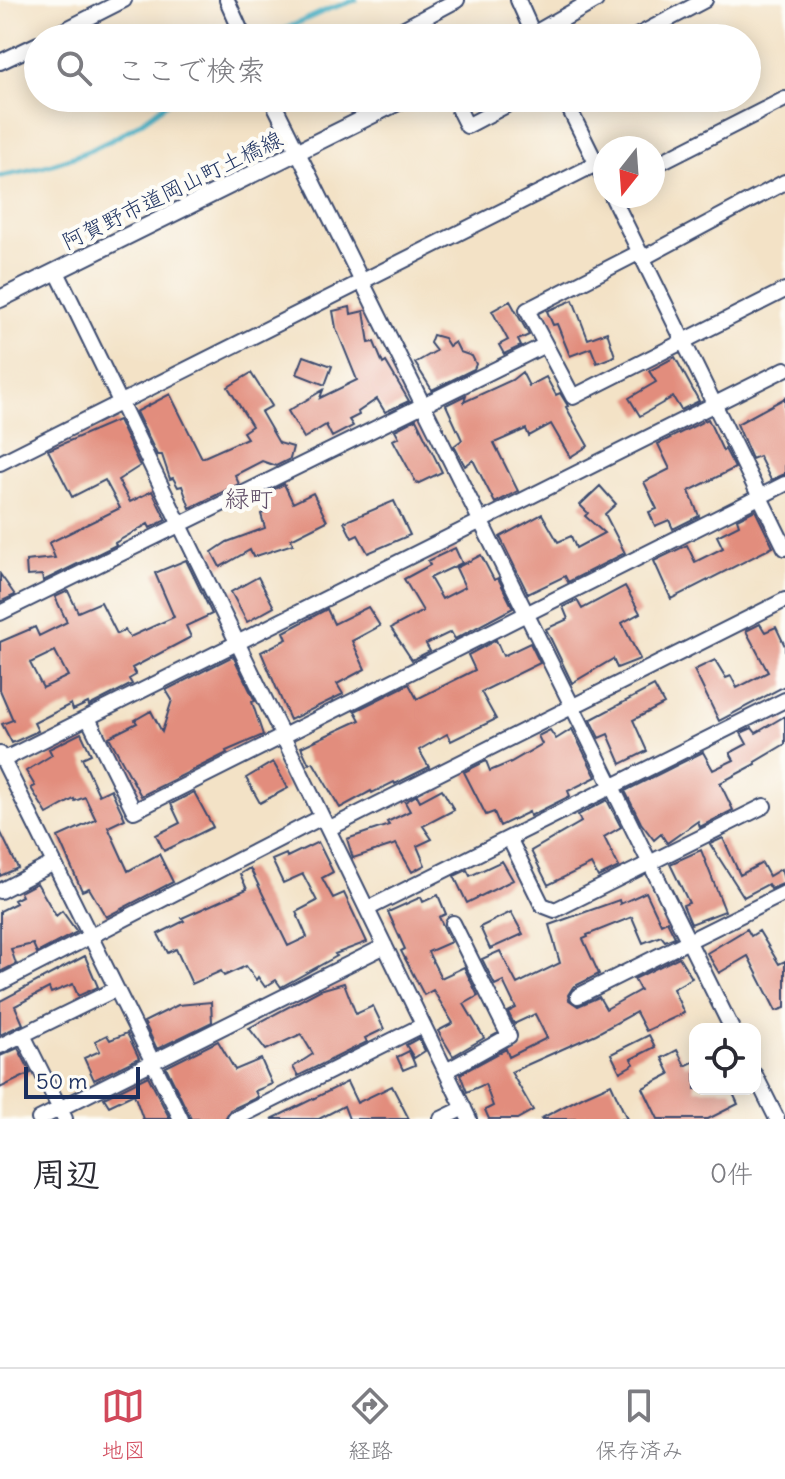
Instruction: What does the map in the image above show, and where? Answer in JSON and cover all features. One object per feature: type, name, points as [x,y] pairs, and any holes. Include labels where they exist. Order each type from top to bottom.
[{"type":"street","points":[[227,0],[238,24]]},
{"type":"street","points":[[412,24],[457,0]]},
{"type":"street","points":[[518,0],[527,24]]},
{"type":"street","points":[[554,24],[595,0]]},
{"type":"street","points":[[660,24],[705,0]]},
{"type":"street","points":[[75,24],[117,2]]},
{"type":"street","points":[[0,62],[24,51]]},
{"type":"street","points":[[761,111],[785,99]]},
{"type":"street","points":[[277,112],[729,1023]]},
{"type":"street","name":"阿賀野市道岡山町土橋線","points":[[0,299],[377,112]]},
{"type":"street","points":[[460,112],[467,126],[494,112]]},
{"type":"street","points":[[571,112],[593,158]]},
{"type":"street","points":[[665,160],[759,112]]},
{"type":"street","points":[[0,463],[593,166]]},
{"type":"street","points":[[785,182],[527,310],[573,397],[785,290]]},
{"type":"street","points":[[618,208],[785,548]]},
{"type":"street","points":[[57,272],[467,1114],[441,1119]]},
{"type":"street","points":[[0,613],[545,345]]},
{"type":"street","points":[[181,1119],[2,757],[88,718],[785,369]]},
{"type":"street","points":[[88,718],[134,811],[785,484]]},
{"type":"street","points":[[0,983],[785,600]]},
{"type":"street","points":[[367,909],[785,700]]},
{"type":"street","points":[[509,838],[542,905],[555,910],[764,806]]},
{"type":"street","points":[[0,891],[54,863]]},
{"type":"street","points":[[578,996],[785,893]]},
{"type":"street","points":[[446,1071],[509,1036],[453,923]]},
{"type":"street","points":[[39,1119],[62,1114],[153,1062],[385,946]]},
{"type":"street","points":[[0,1046],[116,989]]},
{"type":"street","points":[[235,1119],[423,1025]]},
{"type":"street","points":[[23,1035],[62,1114]]},
{"type":"street","points":[[761,1087],[777,1119]]},
{"type":"building","points":[[573,300],[588,339],[607,332],[615,356],[597,363],[591,348],[570,356],[557,324],[553,325],[547,311]]},
{"type":"building","points":[[510,301],[529,335],[518,340],[521,346],[504,354],[499,345],[508,340],[492,311]]},
{"type":"building","points":[[350,307],[351,314],[364,311],[369,343],[374,342],[383,364],[386,362],[409,401],[385,412],[377,399],[349,420],[353,426],[332,437],[326,425],[304,438],[288,411],[323,390],[320,398],[357,380],[336,328],[333,311]]},
{"type":"building","points":[[433,335],[444,338],[449,346],[455,342],[460,352],[472,356],[476,364],[474,369],[432,390],[415,363],[436,351],[430,343]]},
{"type":"building","points":[[304,356],[332,366],[325,385],[297,374]]},
{"type":"building","points":[[675,357],[699,401],[681,410],[673,397],[640,416],[629,398],[656,382],[649,371]]},
{"type":"building","points":[[522,372],[529,386],[546,377],[556,395],[560,393],[568,406],[588,446],[570,457],[551,424],[529,436],[526,429],[494,443],[518,491],[495,503],[473,460],[465,466],[454,446],[462,440],[446,405],[466,395],[464,402],[512,380]]},
{"type":"building","points":[[251,373],[272,406],[261,412],[279,443],[293,447],[290,459],[276,466],[262,461],[235,475],[239,484],[190,508],[182,486],[178,487],[173,478],[170,479],[162,455],[157,455],[136,412],[170,394],[202,458],[247,438],[243,432],[252,426],[228,387]]},
{"type":"building","points":[[785,398],[785,474],[771,480],[759,456],[752,459],[737,424]]},
{"type":"building","points":[[416,419],[442,472],[417,484],[393,440],[399,437],[395,430]]},
{"type":"building","points":[[708,419],[735,468],[689,491],[699,516],[673,529],[669,520],[655,526],[649,512],[657,509],[644,482],[670,469],[658,444]]},
{"type":"building","points":[[118,420],[140,466],[118,480],[130,502],[152,491],[166,520],[150,528],[148,524],[116,545],[43,581],[42,575],[27,576],[26,561],[55,558],[49,543],[120,508],[105,480],[72,497],[48,450]]},
{"type":"building","points":[[284,484],[293,503],[313,493],[327,521],[291,539],[293,544],[253,557],[250,550],[220,567],[212,552],[227,542],[265,528],[261,514],[269,511],[261,496]]},
{"type":"building","points":[[600,486],[616,504],[605,514],[625,553],[568,582],[565,576],[528,594],[500,537],[542,514],[558,542],[571,536],[576,548],[604,533],[585,516],[588,513],[580,505]]},
{"type":"building","points":[[394,501],[410,535],[368,553],[358,535],[352,538],[344,522]]},
{"type":"building","points":[[755,510],[773,547],[671,599],[654,561],[687,545],[695,562],[723,548],[717,536],[739,525],[737,519]]},
{"type":"building","points":[[455,548],[462,563],[430,578],[442,599],[465,587],[456,568],[481,555],[494,580],[498,578],[513,608],[455,639],[451,632],[426,644],[430,651],[412,660],[391,628],[423,611],[404,579],[430,565],[428,561]]},
{"type":"building","points":[[186,560],[212,614],[186,626],[191,637],[132,668],[136,675],[129,679],[132,684],[89,706],[88,703],[73,710],[71,704],[34,723],[38,731],[12,743],[2,724],[13,720],[0,690],[0,642],[35,627],[39,636],[67,622],[55,597],[68,591],[78,612],[101,602],[117,634],[125,630],[130,637],[174,617],[155,573]],"holes":[[[55,651],[68,676],[43,688],[30,663]]]},
{"type":"building","points":[[0,574],[15,595],[0,602]]},
{"type":"building","points":[[258,577],[274,607],[247,622],[231,592]]},
{"type":"building","points":[[625,586],[640,613],[622,623],[640,659],[617,668],[613,659],[572,683],[546,629],[568,619],[563,607],[577,600],[582,609]]},
{"type":"building","points":[[368,607],[380,626],[352,641],[365,669],[337,684],[343,694],[290,720],[261,652],[287,639],[284,632],[327,609],[334,624]]},
{"type":"building","points":[[760,624],[765,632],[776,627],[785,646],[785,686],[719,721],[694,670],[715,660],[726,678],[731,676],[737,688],[768,672],[746,631]]},
{"type":"building","points":[[496,640],[503,656],[530,643],[540,663],[481,692],[496,719],[451,741],[447,734],[419,750],[429,767],[395,784],[371,791],[340,808],[313,762],[309,764],[301,747],[360,720],[355,711],[409,684],[417,699],[475,670],[468,655]]},
{"type":"building","points":[[233,656],[255,701],[252,702],[263,735],[141,796],[109,737],[137,723],[135,720],[151,711],[162,732],[172,700],[166,690]]},
{"type":"building","points":[[654,686],[664,704],[633,720],[647,751],[621,764],[608,734],[599,738],[590,720]]},
{"type":"building","points":[[785,716],[785,744],[720,783],[733,810],[700,827],[698,821],[667,843],[661,834],[654,840],[641,823],[625,791],[703,752],[713,770],[734,760],[730,753],[747,744],[741,733],[752,728],[756,733]]},
{"type":"building","points":[[572,729],[596,777],[568,791],[570,796],[530,816],[529,812],[500,826],[494,812],[486,815],[464,772],[486,761],[490,771],[542,744],[538,736],[550,730],[556,739]]},
{"type":"building","points":[[81,733],[91,754],[82,758],[99,795],[111,789],[125,819],[108,827],[128,871],[159,854],[173,882],[106,917],[89,888],[82,891],[58,837],[96,820],[85,797],[74,799],[47,814],[31,788],[35,786],[26,771],[52,755],[49,749]]},
{"type":"building","points":[[273,762],[288,788],[260,803],[246,778]]},
{"type":"building","points":[[442,789],[454,810],[423,826],[432,839],[417,846],[425,865],[412,872],[396,844],[353,858],[347,839],[389,825],[387,822],[410,811],[405,802],[417,795],[420,801]]},
{"type":"building","points":[[194,792],[213,827],[164,851],[156,835],[180,823],[171,804]]},
{"type":"building","points":[[607,800],[621,827],[604,837],[619,867],[598,877],[591,864],[548,885],[531,851],[581,822],[578,815]]},
{"type":"building","points":[[0,831],[18,868],[0,876]]},
{"type":"building","points":[[723,838],[740,875],[762,863],[769,876],[781,869],[785,883],[771,889],[768,884],[744,897],[710,844]]},
{"type":"building","points":[[318,842],[333,872],[322,878],[333,898],[344,893],[367,942],[335,954],[337,956],[281,987],[276,980],[265,987],[246,966],[224,976],[221,971],[192,984],[176,949],[168,953],[158,934],[184,921],[182,918],[247,889],[240,874],[250,868],[288,946],[307,937],[296,912],[317,901],[303,874],[283,883],[272,860],[286,854],[287,857]]},
{"type":"building","points":[[701,850],[725,911],[691,924],[683,905],[689,903],[670,864]]},
{"type":"building","points":[[502,861],[513,880],[467,903],[454,876],[467,870],[470,876]]},
{"type":"building","points":[[37,883],[56,916],[62,911],[77,932],[37,953],[33,944],[11,949],[16,964],[0,972],[0,911],[16,903],[14,900],[22,896],[20,892]]},
{"type":"building","points":[[646,892],[661,924],[667,921],[675,937],[665,941],[661,936],[643,943],[632,917],[587,935],[583,939],[599,974],[573,987],[568,995],[569,1000],[578,1006],[599,997],[606,1009],[640,990],[634,979],[679,957],[692,978],[673,989],[684,1013],[646,1031],[636,1012],[596,1034],[511,1072],[533,1110],[517,1119],[489,1119],[485,1110],[493,1106],[485,1084],[467,1092],[460,1074],[506,1049],[509,1057],[547,1038],[535,1014],[514,1024],[508,1012],[516,1008],[503,981],[495,985],[482,959],[500,951],[517,984],[560,963],[549,925],[619,900],[620,904]]},
{"type":"building","points":[[438,895],[446,914],[439,917],[451,942],[428,952],[441,978],[464,967],[478,996],[464,1004],[484,1038],[453,1056],[438,1031],[453,1023],[433,990],[424,995],[401,951],[405,949],[388,912],[421,897],[423,902]]},
{"type":"building","points":[[511,912],[523,934],[490,949],[480,927]]},
{"type":"building","points":[[747,929],[751,936],[759,931],[779,964],[785,961],[785,1008],[776,1011],[748,956],[719,973],[707,953]]},
{"type":"building","points":[[85,956],[98,987],[78,996],[73,984],[51,993],[49,988],[15,1006],[23,1024],[0,1035],[0,1001]]},
{"type":"building","points":[[344,983],[356,1014],[373,1006],[384,1029],[365,1038],[367,1042],[298,1076],[293,1067],[313,1054],[301,1034],[266,1050],[249,1028],[320,990]]},
{"type":"building","points":[[211,1002],[212,1022],[157,1049],[144,1022],[178,1005]]},
{"type":"building","points":[[127,1033],[139,1058],[94,1080],[84,1058],[100,1051],[95,1041],[107,1035],[110,1040]]},
{"type":"building","points":[[649,1035],[655,1047],[631,1059],[634,1064],[620,1072],[611,1054]]},
{"type":"building","points":[[419,1038],[425,1051],[414,1058],[406,1045]]},
{"type":"building","points":[[218,1041],[235,1070],[261,1059],[272,1084],[255,1091],[258,1097],[230,1110],[225,1119],[191,1119],[166,1067]]},
{"type":"building","points":[[18,1048],[31,1073],[0,1088],[0,1056]]},
{"type":"building","points":[[677,1050],[685,1066],[689,1064],[689,1095],[734,1095],[738,1104],[708,1119],[658,1119],[643,1088],[670,1074],[662,1058]]},
{"type":"building","points":[[409,1051],[415,1065],[403,1070],[397,1057]]},
{"type":"building","points":[[148,1076],[170,1119],[143,1119],[134,1094],[109,1106],[104,1098]]},
{"type":"building","points":[[347,1082],[357,1103],[392,1086],[409,1119],[349,1119],[344,1106],[319,1119],[272,1119]]},
{"type":"building","points":[[611,1084],[627,1119],[540,1119],[584,1096]]},
{"type":"waterway","points":[[296,24],[356,0]]},
{"type":"waterway","points":[[0,176],[48,165],[92,149],[156,112]]},
{"type":"district","name":"緑町","points":[[249,499]]}]
